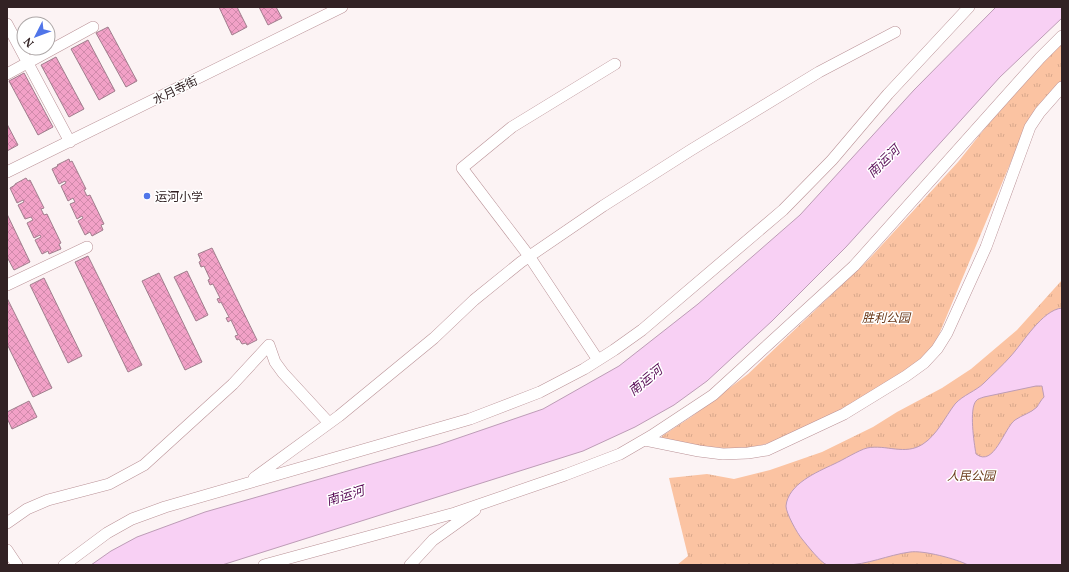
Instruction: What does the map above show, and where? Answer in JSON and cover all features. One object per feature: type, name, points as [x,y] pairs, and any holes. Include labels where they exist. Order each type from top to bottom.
[{"type":"street","name":"水月寺街","points":[[7,172],[342,7]]},
{"type":"street","points":[[64,565],[107,532],[132,519],[165,507],[470,419],[540,392],[584,369],[642,330],[783,210],[832,160],[888,94],[969,7]]},
{"type":"street","points":[[7,24],[70,142]]},
{"type":"street","points":[[7,74],[93,27]]},
{"type":"street","points":[[247,483],[329,423],[434,338],[474,300],[530,256],[603,206],[819,72],[895,32]]},
{"type":"street","points":[[264,565],[455,513],[565,475],[620,454],[645,440],[713,395],[854,266],[1040,58],[1062,36]]},
{"type":"street","points":[[598,360],[530,256],[462,168],[512,127],[615,64]]},
{"type":"street","points":[[645,440],[699,451],[723,454],[748,453],[767,450],[844,414],[906,376],[924,362],[937,349],[954,318],[986,247],[1030,127],[1040,112],[1062,87]]},
{"type":"street","points":[[8,283],[87,247]]},
{"type":"street","points":[[7,523],[27,509],[48,500],[109,484],[144,465],[233,384],[269,345],[276,362],[283,373],[329,423]]},
{"type":"street","points":[[410,565],[433,540],[484,503]]},
{"type":"street","points":[[7,550],[17,565]]},
{"type":"green space","name":"胜利公园","points":[[1062,42],[1062,83],[1025,128],[938,337],[927,354],[871,394],[798,432],[778,440],[740,449],[707,447],[662,439],[662,436],[691,417],[748,374],[869,259],[958,162],[1033,68]]},
{"type":"green space","name":"人民公园","points":[[1062,280],[1062,565],[677,565],[688,556],[669,478],[707,474],[734,479],[770,470],[822,452],[873,427],[897,412],[942,388],[971,369],[1017,330]]},
{"type":"water","name":"南运河","points":[[996,7],[1062,7],[1062,18],[1000,77],[846,247],[772,321],[707,381],[674,405],[635,427],[583,451],[222,565],[91,565],[111,551],[137,537],[205,512],[438,445],[543,409],[619,366],[698,304],[800,215],[914,90]]},
{"type":"water","name":"人民公园","points":[[1062,308],[1062,565],[968,565],[956,560],[923,552],[902,553],[853,565],[831,566],[821,561],[800,536],[786,509],[788,498],[792,491],[812,475],[864,449],[881,447],[909,449],[923,444],[937,431],[955,404],[984,383],[1010,357],[1033,328],[1055,310]],"holes":[[[1042,386],[1044,397],[1037,407],[1015,420],[993,452],[988,456],[982,457],[976,454],[972,418],[974,405],[977,400],[984,397]]]},
{"type":"building","points":[[219,7],[237,7],[247,27],[232,35]]},
{"type":"building","points":[[259,7],[276,7],[282,18],[268,25]]},
{"type":"building","points":[[108,27],[137,81],[126,87],[96,33]]},
{"type":"building","points":[[88,40],[115,91],[99,100],[71,49]]},
{"type":"building","points":[[56,57],[84,109],[69,117],[41,65]]},
{"type":"building","points":[[24,73],[53,127],[38,135],[9,81]]},
{"type":"building","points":[[7,124],[18,145],[7,151]]},
{"type":"building","points":[[69,159],[70,162],[72,161],[86,189],[84,190],[87,196],[90,195],[104,224],[101,225],[103,230],[92,236],[90,232],[85,235],[78,221],[83,218],[82,216],[77,219],[70,204],[75,202],[73,198],[68,201],[61,186],[66,183],[65,181],[59,184],[52,169]]},
{"type":"building","points":[[26,178],[28,181],[30,180],[44,208],[41,209],[44,215],[47,214],[61,243],[59,244],[61,249],[49,254],[48,251],[42,254],[35,240],[41,237],[40,235],[34,238],[27,223],[33,220],[31,217],[25,219],[18,205],[24,202],[23,200],[17,203],[10,188]]},
{"type":"building","points":[[7,214],[30,262],[14,270],[7,257]]},
{"type":"building","points":[[212,248],[257,340],[247,345],[246,343],[242,344],[239,339],[237,340],[235,336],[238,335],[231,320],[228,322],[226,318],[229,317],[221,302],[219,303],[217,299],[220,298],[213,284],[210,285],[208,280],[210,279],[204,266],[201,267],[199,262],[201,261],[198,254]]},
{"type":"building","points":[[88,256],[142,365],[128,372],[75,262]]},
{"type":"building","points":[[187,271],[208,315],[196,321],[174,277]]},
{"type":"building","points":[[159,273],[202,362],[185,370],[142,281]]},
{"type":"building","points":[[44,278],[82,356],[68,363],[30,285]]},
{"type":"building","points":[[7,298],[52,388],[33,397],[7,344]]},
{"type":"building","points":[[29,401],[37,417],[12,429],[7,418],[7,412]]},
{"type":"place","name":"运河小学","points":[[147,196]]}]
